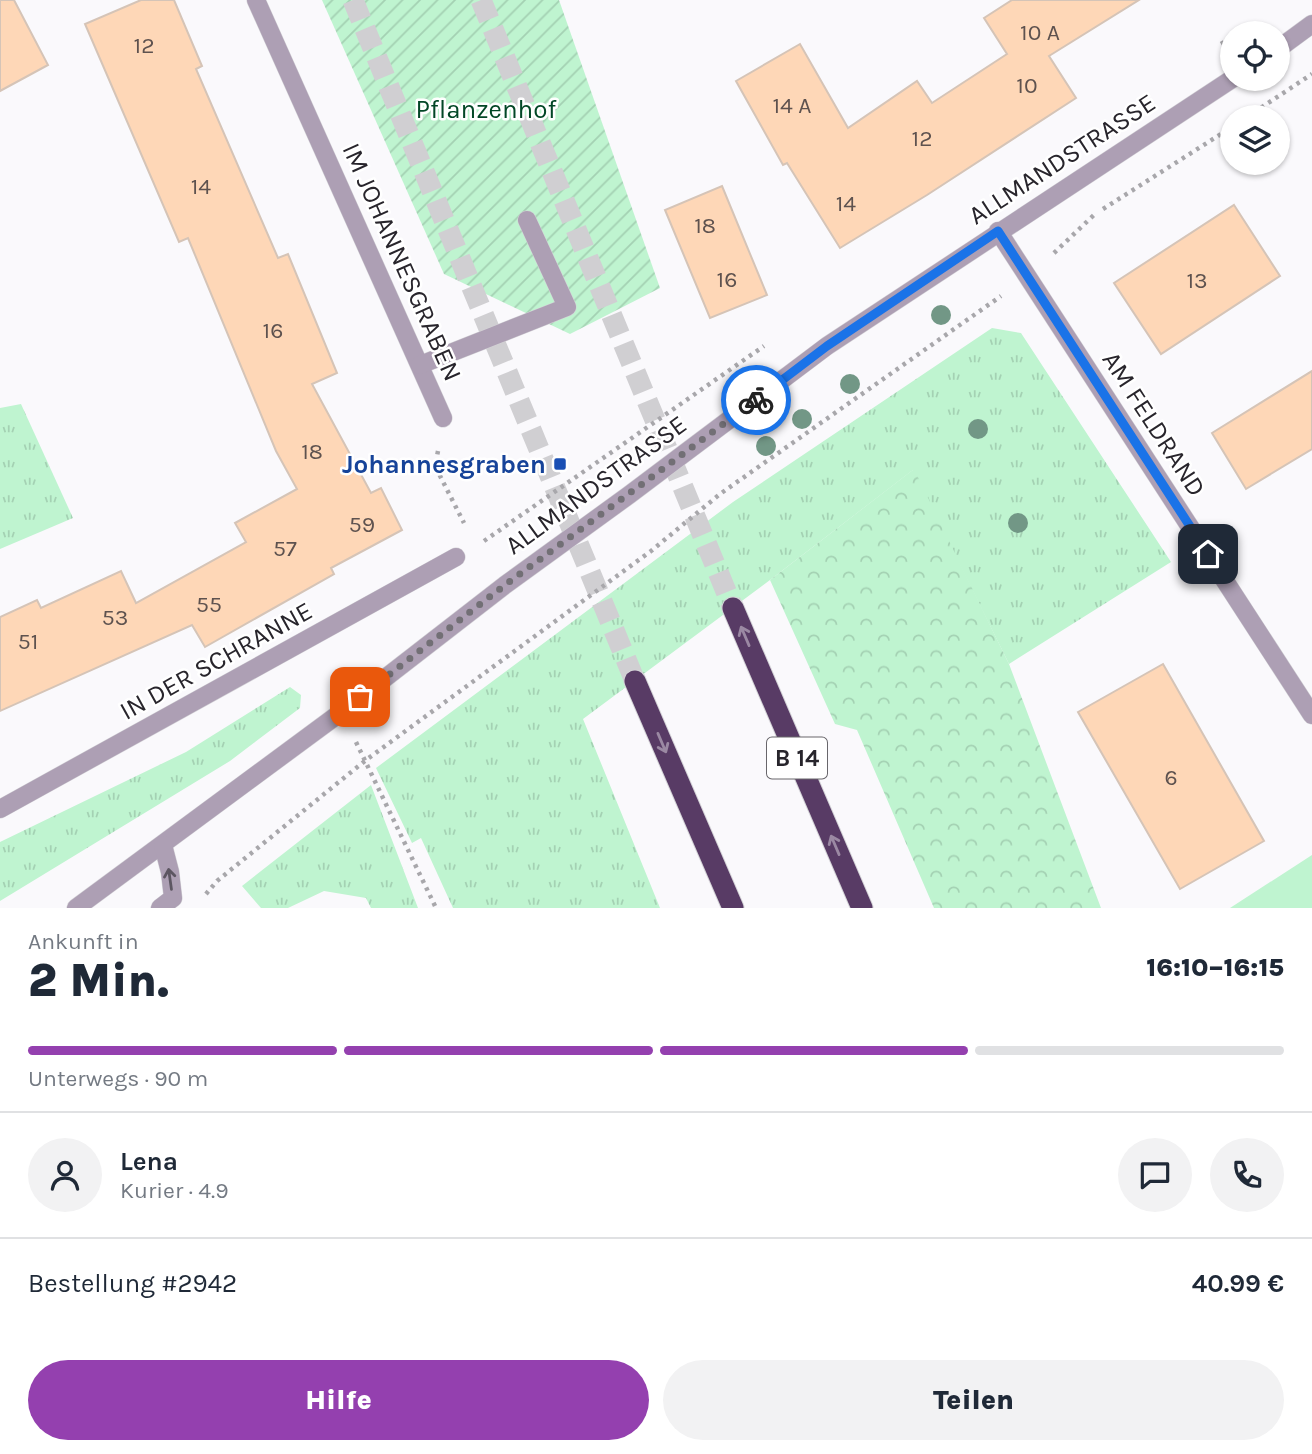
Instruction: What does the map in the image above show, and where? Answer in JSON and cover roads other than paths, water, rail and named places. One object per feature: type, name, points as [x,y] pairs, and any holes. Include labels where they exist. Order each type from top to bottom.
[{"type":"highway","name":"B 14","points":[[733,608],[862,908]]},
{"type":"highway","points":[[635,681],[733,908]]},
{"type":"street","name":"IM JOHANNESGRABEN","points":[[256,0],[443,418]]},
{"type":"street","points":[[1290,40],[1312,24]]},
{"type":"street","name":"ALLMANDSTRASSE","points":[[76,908],[827,346],[1220,87]]},
{"type":"street","points":[[420,365],[567,307],[527,220]]},
{"type":"street","name":"AM FELDRAND","points":[[998,231],[1312,715]]},
{"type":"street","name":"IN DER SCHRANNE","points":[[0,809],[456,557]]},
{"type":"street","points":[[160,908],[173,898],[163,845]]},
{"type":"tunnel","points":[[353,0],[635,681]]},
{"type":"tunnel","points":[[481,0],[733,608]]},
{"type":"place","name":"Johannesgraben","points":[[560,464]]},
{"type":"park label","name":"Pflanzenhof","points":[[486,109]]}]
